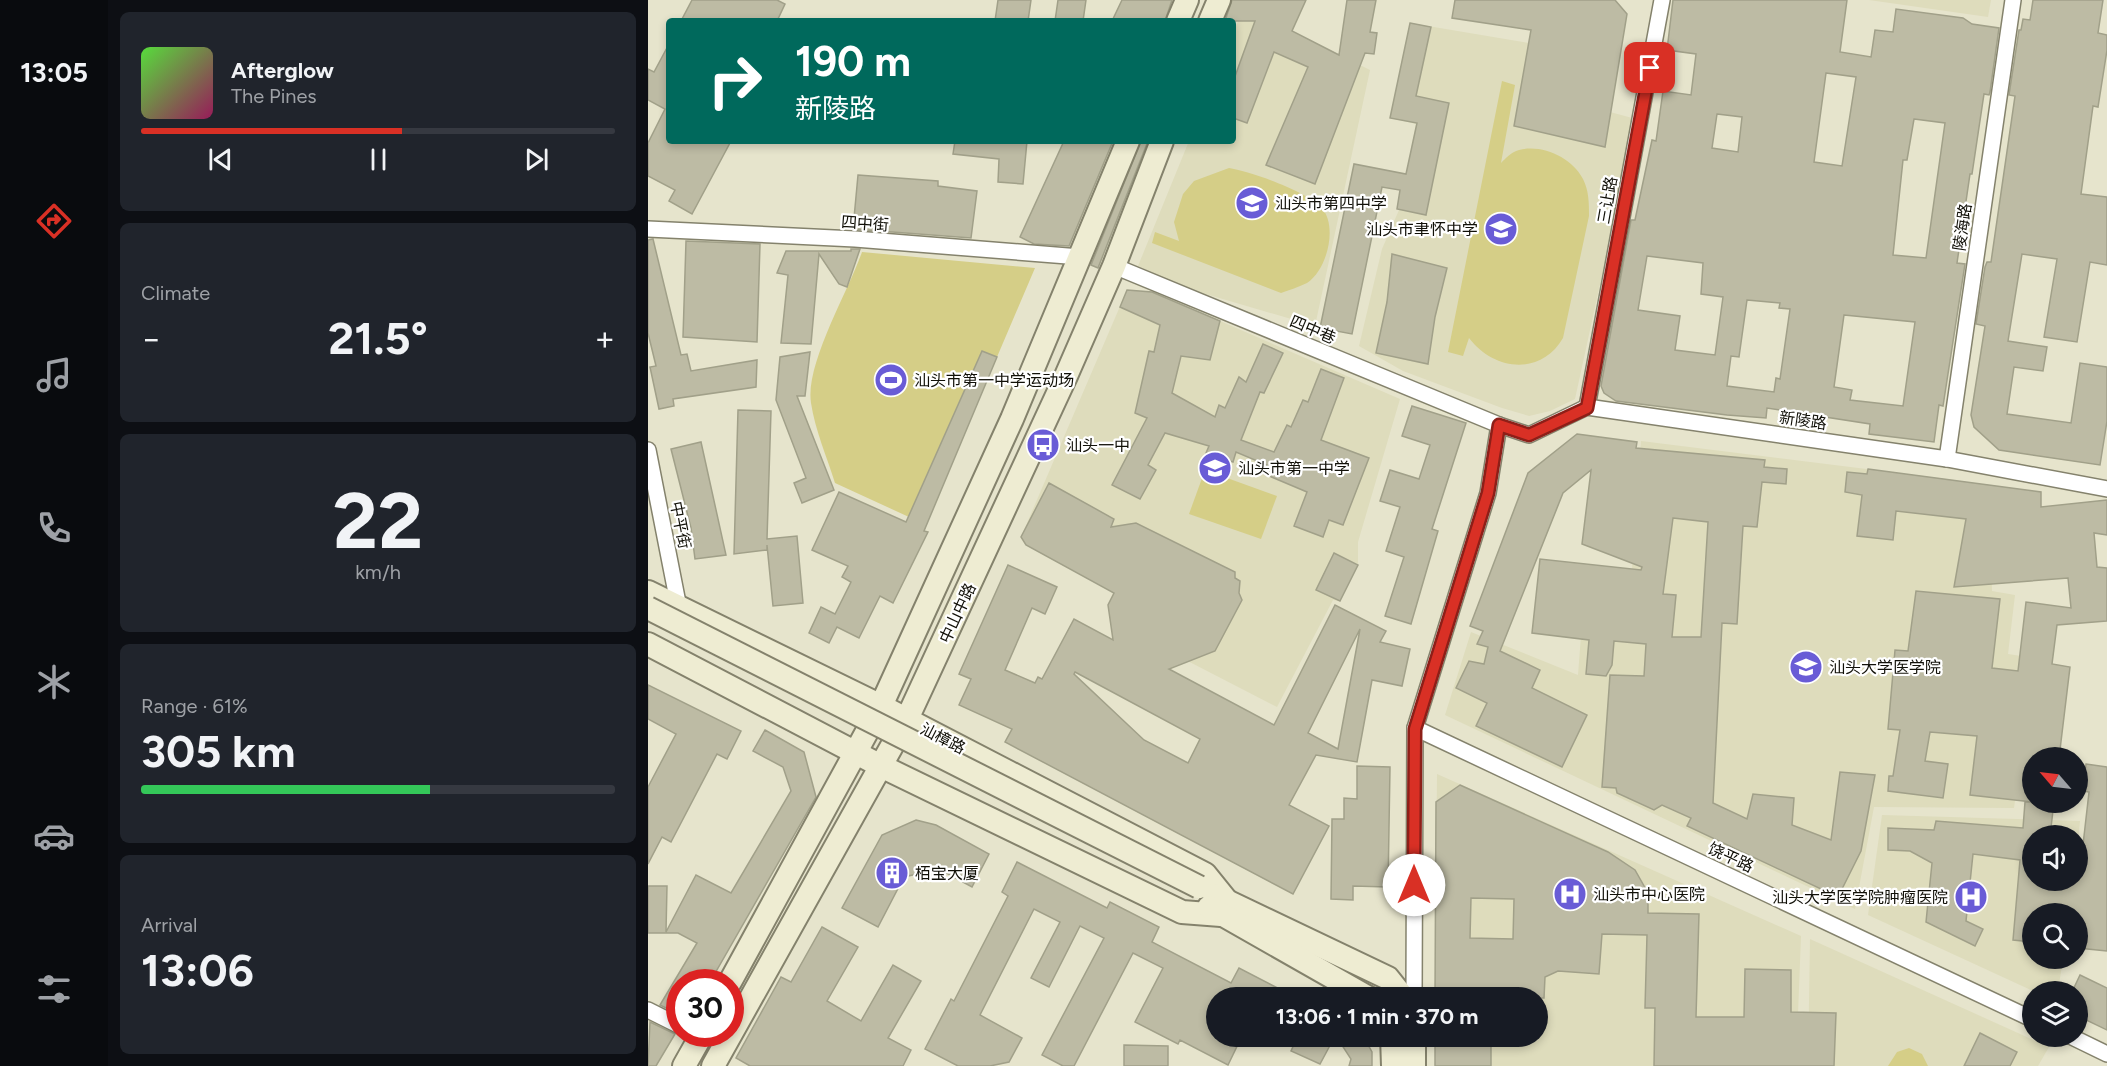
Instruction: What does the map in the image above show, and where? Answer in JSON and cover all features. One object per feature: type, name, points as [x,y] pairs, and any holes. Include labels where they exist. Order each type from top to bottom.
[{"type":"street","points":[[1179,18],[1187,0]]},
{"type":"street","points":[[1211,18],[1218,0]]},
{"type":"street","name":"三让路","points":[[1587,408],[1662,0]]},
{"type":"street","name":"陵海路","points":[[1947,459],[2013,0]]},
{"type":"street","name":"中山中路","points":[[737,969],[881,706],[1012,419],[1127,144]]},
{"type":"street","name":"中山中路","points":[[713,1066],[907,719],[1036,443],[1114,266],[1161,144]]},
{"type":"street","name":"四中街","points":[[648,229],[855,240],[1080,257]]},
{"type":"street","name":"四中巷","points":[[1114,266],[1499,425]]},
{"type":"street","points":[[1414,987],[1415,729],[1488,493],[1499,425],[1529,435],[1587,408]]},
{"type":"street","name":"新陵路","points":[[1587,408],[1947,459],[2107,489]]},
{"type":"street","name":"中平街","points":[[648,450],[679,608]]},
{"type":"street","name":"汕樟路","points":[[648,592],[907,719],[1205,874],[1224,907],[1351,987]]},
{"type":"street","name":"汕樟路","points":[[648,608],[1196,893]]},
{"type":"street","name":"汕樟路","points":[[648,623],[1224,907],[1388,978],[1395,987]]},
{"type":"street","name":"汕樟路","points":[[648,644],[881,766],[1182,912],[1224,907]]},
{"type":"street","name":"饶平路","points":[[1415,729],[2022,1014]]},
{"type":"street","points":[[648,1010],[666,1019]]},
{"type":"street","points":[[2088,1045],[2107,1054]]},
{"type":"street","points":[[684,1066],[693,1047]]},
{"type":"street","points":[[1393,1066],[1398,1047]]},
{"type":"street","points":[[1404,1047],[1414,1066]]},
{"type":"shaded area","points":[[1869,0],[1991,0],[1988,17]]},
{"type":"shaded area","name":"汕头市第四中学","points":[[1244,7],[1370,70],[1315,326],[1182,287],[1138,266],[1188,144],[1236,144],[1236,26]]},
{"type":"shaded area","name":"汕头市聿怀中学","points":[[1410,23],[1529,43],[1610,112],[1636,119],[1575,399],[1550,411],[1529,416],[1502,408],[1403,371],[1359,346],[1382,249],[1399,210],[1416,124],[1390,118]]},
{"type":"shaded area","points":[[1502,81],[1515,85],[1501,163],[1519,150],[1538,149],[1556,154],[1578,171],[1585,184],[1589,202],[1589,216],[1563,338],[1543,359],[1517,365],[1504,363],[1491,357],[1469,338],[1463,356],[1448,352]]},
{"type":"shaded area","points":[[1229,168],[1278,183],[1305,195],[1322,208],[1329,226],[1328,248],[1320,268],[1307,283],[1281,293],[1152,243],[1155,232],[1179,241],[1174,222],[1183,194],[1194,181]]},
{"type":"shaded area","name":"汕头市第一中学运动场","points":[[862,252],[1035,268],[997,357],[982,351],[909,517],[835,483],[818,433],[811,403],[814,369]]},
{"type":"shaded area","name":"汕头市第一中学","points":[[1127,290],[1153,292],[1400,399],[1358,542],[1358,565],[1340,601],[1333,600],[1277,707],[1116,624],[1114,593],[1026,545],[1021,537]]},
{"type":"shaded area","name":"汕头大学医学院","points":[[1641,441],[1955,480],[1952,516],[1990,523],[1992,591],[2015,595],[2008,654],[2034,658],[2014,808],[1874,807],[1855,909],[1445,715],[1471,632],[1578,675],[1583,610],[1629,612]]},
{"type":"shaded area","points":[[1205,470],[1277,496],[1261,539],[1189,514]]},
{"type":"shaded area","name":"汕头市中心医院","points":[[1437,774],[1801,936],[1796,1066],[1435,1066],[1435,1047],[1548,1047],[1548,987],[1435,987]]},
{"type":"shaded area","name":"汕头大学医学院肿瘤医院","points":[[1882,815],[2080,821],[2080,825],[2022,825],[2022,891],[2032,891],[2032,903],[2022,903],[2022,969],[2061,969],[2060,981],[2022,981],[2022,986],[1868,915]]},
{"type":"shaded area","name":"汕头大学医学院肿瘤医院","points":[[1810,939],[2022,1035],[2022,1047],[2049,1047],[2038,1066],[1808,1066]]},
{"type":"shaded area","points":[[1909,1048],[1922,1054],[1928,1066],[1888,1066],[1897,1052]]},
{"type":"building","points":[[692,0],[777,0],[785,4],[778,18],[683,18]]},
{"type":"building","points":[[998,0],[1031,0],[1028,18],[995,18]]},
{"type":"building","points":[[1058,0],[1086,0],[1083,18],[1055,18]]},
{"type":"building","points":[[1122,0],[1172,0],[1166,18],[1113,18]]},
{"type":"building","points":[[1232,0],[1306,0],[1292,31],[1339,55],[1347,0],[1376,0],[1370,32],[1377,33],[1374,54],[1365,53],[1315,184],[1266,165],[1308,67],[1274,52],[1247,123],[1236,119],[1236,74],[1255,21],[1236,21],[1236,18],[1226,18]]},
{"type":"building","points":[[1455,0],[1615,0],[1627,14],[1605,147],[1514,126],[1531,30],[1452,18]]},
{"type":"building","points":[[1673,0],[1847,0],[1840,52],[1871,57],[1875,30],[1893,32],[1896,9],[1963,18],[1972,24],[1999,28],[1990,92],[1989,95],[1984,94],[1972,174],[1970,174],[1957,263],[1965,264],[1943,406],[1939,405],[1934,442],[1869,434],[1870,424],[1767,408],[1766,418],[1727,415],[1616,401],[1604,393],[1601,386],[1631,220],[1635,220],[1652,140],[1656,141],[1663,91],[1691,95],[1696,54],[1667,50]],"holes":[[[1826,73],[1856,77],[1842,166],[1814,162]],[[1717,114],[1742,117],[1738,152],[1712,148]],[[1914,119],[1945,123],[1926,258],[1893,255],[1903,160],[1907,160]],[[1647,256],[1703,263],[1701,294],[1723,297],[1715,355],[1675,350],[1680,316],[1638,310]],[[1747,300],[1780,303],[1779,308],[1790,309],[1780,379],[1776,378],[1774,392],[1727,386],[1731,356],[1739,357]],[[1844,315],[1915,322],[1903,406],[1850,400],[1852,390],[1834,387]]]},
{"type":"building","points":[[2033,0],[2103,0],[2098,33],[2107,35],[2107,50],[2098,107],[2093,106],[2081,194],[2107,197],[2107,265],[2090,262],[2077,342],[2044,337],[2057,259],[2022,254],[2008,341],[2047,347],[2043,371],[2014,367],[2007,414],[2071,423],[2080,363],[2107,367],[2107,421],[2100,465],[1999,450],[1974,427],[1971,415],[1985,326],[1976,324],[1985,267],[1987,262],[1991,262],[2015,96],[2009,95],[2019,30],[2021,30],[2023,19],[2030,20]]},
{"type":"building","points":[[1410,23],[1431,27],[1416,96],[1449,103],[1426,215],[1397,209],[1400,190],[1382,187],[1352,334],[1320,328],[1354,164],[1406,174],[1417,123],[1390,118]]},
{"type":"building","points":[[666,50],[666,144],[729,144],[692,214],[669,201],[675,190],[648,176],[648,143],[665,109],[648,100],[648,69],[654,72]]},
{"type":"building","points":[[955,144],[1027,144],[1023,184],[998,182],[999,159],[953,154]]},
{"type":"building","points":[[1063,144],[1112,144],[1069,246],[1034,244],[1020,237]]},
{"type":"building","points":[[1140,144],[1147,144],[1098,268],[1091,265]]},
{"type":"building","points":[[858,175],[938,181],[938,186],[977,191],[971,238],[853,229]]},
{"type":"building","points":[[653,239],[681,355],[687,354],[691,371],[757,360],[756,387],[673,399],[674,406],[659,409],[650,367],[656,366],[648,333],[648,240]]},
{"type":"building","points":[[686,241],[760,244],[757,342],[683,337]]},
{"type":"building","points":[[851,249],[860,249],[847,287],[839,284],[819,254],[811,344],[781,343],[788,275],[777,273],[786,251],[851,251]]},
{"type":"building","points":[[1392,254],[1447,268],[1435,317],[1428,364],[1376,353],[1387,302]]},
{"type":"building","points":[[1127,290],[1152,292],[1220,321],[1210,360],[1181,356],[1172,393],[1215,417],[1219,405],[1225,408],[1239,377],[1246,382],[1263,344],[1283,353],[1264,393],[1260,392],[1241,440],[1274,452],[1287,425],[1291,427],[1303,400],[1308,402],[1321,369],[1344,378],[1321,440],[1369,458],[1343,525],[1329,520],[1323,537],[1294,526],[1307,492],[1262,473],[1267,465],[1236,452],[1233,462],[1206,453],[1209,446],[1165,433],[1148,465],[1156,470],[1140,499],[1112,485],[1147,418],[1135,413],[1149,351],[1154,352],[1160,325],[1120,307]]},
{"type":"building","points":[[982,351],[997,357],[924,531],[928,532],[893,603],[880,596],[859,638],[837,627],[829,643],[809,633],[821,607],[835,614],[851,582],[842,577],[848,566],[812,550],[839,492],[906,522]]},
{"type":"building","points":[[810,352],[805,396],[797,396],[834,490],[802,503],[794,483],[806,478],[776,400],[780,357]]},
{"type":"building","points":[[1412,406],[1466,423],[1432,529],[1438,531],[1411,624],[1385,616],[1404,557],[1386,551],[1400,507],[1380,501],[1390,470],[1419,479],[1430,445],[1402,436]]},
{"type":"building","points":[[738,410],[771,411],[767,539],[797,536],[803,603],[773,606],[767,545],[767,550],[734,554]]},
{"type":"building","points":[[1577,434],[1637,442],[1636,448],[1765,460],[1764,467],[1787,469],[1786,484],[1762,482],[1757,527],[1743,526],[1737,624],[1722,623],[1713,803],[1747,819],[1753,794],[1794,798],[1792,825],[1831,840],[1840,772],[1875,775],[1861,851],[1838,897],[1687,826],[1691,818],[1662,805],[1654,810],[1617,793],[1616,788],[1602,787],[1610,675],[1644,676],[1646,644],[1614,641],[1612,665],[1606,676],[1586,674],[1589,640],[1532,633],[1540,559],[1641,570],[1642,567],[1582,544],[1591,470],[1563,493],[1500,651],[1540,670],[1532,688],[1587,715],[1562,767],[1476,726],[1487,703],[1456,688],[1469,661],[1484,664],[1488,647],[1477,644],[1483,631],[1470,626],[1528,473]],"holes":[[[1673,518],[1708,522],[1701,637],[1672,637],[1676,595],[1663,594]]]},
{"type":"building","points":[[701,442],[726,555],[695,559],[691,528],[671,449]]},
{"type":"building","points":[[1868,469],[2041,492],[2041,507],[2107,500],[2107,535],[2094,533],[2097,567],[2107,568],[2107,621],[2057,625],[2052,664],[2070,667],[2060,747],[2022,747],[2022,801],[1970,795],[1977,736],[1930,732],[1925,761],[1948,764],[1943,798],[1888,791],[1889,776],[1893,776],[1900,730],[1888,729],[1895,650],[1908,651],[1916,591],[2000,599],[1992,668],[2018,671],[2026,602],[2071,608],[2068,578],[1954,587],[1966,519],[1896,511],[1893,540],[1857,536],[1862,495],[1845,492],[1847,472],[1867,474]]},
{"type":"building","points":[[1049,483],[1114,519],[1111,527],[1136,523],[1235,572],[1235,578],[1240,581],[1239,593],[1242,600],[1215,651],[1169,669],[1274,725],[1335,605],[1386,631],[1380,642],[1410,649],[1402,686],[1372,680],[1357,762],[1316,755],[1289,805],[1329,826],[1293,894],[1005,742],[1012,729],[959,705],[971,679],[959,674],[1008,565],[1057,587],[1045,614],[1032,608],[1005,670],[1035,683],[1038,677],[1042,679],[1074,619],[1113,640],[1108,605],[1114,593],[1026,545],[1021,537]],"holes":[[[1360,629],[1338,749],[1308,733]],[[1075,672],[1200,739],[1188,763],[1144,740],[1074,674]]]},
{"type":"building","points":[[1334,553],[1358,565],[1340,601],[1316,590]]},
{"type":"building","points":[[648,685],[741,731],[727,759],[717,754],[671,842],[662,837],[648,864],[648,787],[676,734],[648,719]]},
{"type":"building","points":[[765,730],[804,752],[816,797],[717,969],[681,969],[697,943],[678,933],[648,933],[648,886],[667,886],[666,932],[696,875],[731,893],[791,791],[783,767],[753,751]]},
{"type":"building","points":[[2088,764],[2107,767],[2107,951],[2088,949],[2088,903],[2022,903],[2022,941],[2013,940],[2020,860],[1973,854],[1966,921],[1983,929],[1975,946],[1926,922],[1932,863],[1910,851],[1888,850],[1888,828],[1934,830],[1936,821],[2022,828],[2022,891],[2088,891],[2088,825],[2085,825],[2089,792]]},
{"type":"building","points":[[1357,766],[1390,767],[1388,887],[1353,886],[1353,900],[1331,899],[1332,819],[1344,819],[1344,798],[1357,799]]},
{"type":"building","name":"汕头市中心医院","points":[[1460,785],[1608,852],[1635,870],[1648,893],[1648,913],[1699,914],[1696,1017],[1744,1017],[1745,969],[1791,970],[1791,1012],[1836,1013],[1834,1066],[1654,1066],[1655,1008],[1645,1008],[1647,935],[1602,934],[1599,974],[1558,971],[1545,977],[1545,987],[1435,987],[1436,802]],"holes":[[[1471,898],[1514,899],[1513,939],[1470,938]]]},
{"type":"building","points":[[2024,813],[2053,813],[2051,825],[2023,825]]},
{"type":"building","name":"栢宝大厦","points":[[916,820],[936,825],[989,854],[972,887],[939,869],[904,877],[878,927],[842,908],[882,835]]},
{"type":"building","points":[[1017,862],[1107,908],[1110,902],[1159,927],[1152,942],[1231,983],[1239,968],[1276,987],[1206,987],[1206,1047],[1237,1047],[1228,1065],[1180,1040],[1178,1044],[1135,1022],[1163,968],[1133,953],[1074,1066],[1063,1066],[1042,1055],[1104,938],[1080,926],[1049,987],[1031,978],[1060,922],[1034,909],[980,1015],[1022,1038],[1009,1062],[990,1066],[958,1066],[925,1049],[951,999],[954,1001],[1008,896],[1002,892]]},
{"type":"building","points":[[822,927],[858,947],[827,1001],[861,1021],[893,965],[921,981],[888,1038],[911,1050],[903,1066],[750,1066],[736,1058],[781,977],[791,982]]},
{"type":"building","points":[[2080,975],[2107,988],[2107,1030],[2088,1021],[2088,981],[2077,981]]},
{"type":"building","points":[[666,995],[666,1008],[660,1005]]},
{"type":"building","points":[[650,1022],[666,1030],[667,1047],[656,1066],[648,1066]]},
{"type":"building","points":[[1980,1033],[2017,1052],[2010,1066],[1964,1066]]},
{"type":"building","points":[[1124,1045],[1168,1046],[1168,1066],[1124,1066]]},
{"type":"building","points":[[1293,1047],[1329,1047],[1320,1064],[1291,1051]]},
{"type":"building","points":[[1343,1047],[1369,1047],[1372,1052],[1372,1066],[1349,1066],[1351,1059]]},
{"type":"building","points":[[1435,1047],[1491,1047],[1491,1066],[1435,1066]]},
{"type":"place","name":"汕头市第四中学","points":[[1252,203]]},
{"type":"place","name":"汕头市聿怀中学","points":[[1501,229]]},
{"type":"place","name":"汕头市第一中学运动场","points":[[891,380]]},
{"type":"place","name":"汕头一中","points":[[1043,445]]},
{"type":"place","name":"汕头市第一中学","points":[[1215,468]]},
{"type":"place","name":"汕头大学医学院","points":[[1806,667]]},
{"type":"place","name":"栢宝大厦","points":[[892,873]]},
{"type":"place","name":"汕头市中心医院","points":[[1570,894]]},
{"type":"place","name":"汕头大学医学院肿瘤医院","points":[[1971,897]]},
{"type":"route","points":[[1414,885],[1415,729],[1488,493],[1499,425],[1529,435],[1587,408],[1650,68]]}]
